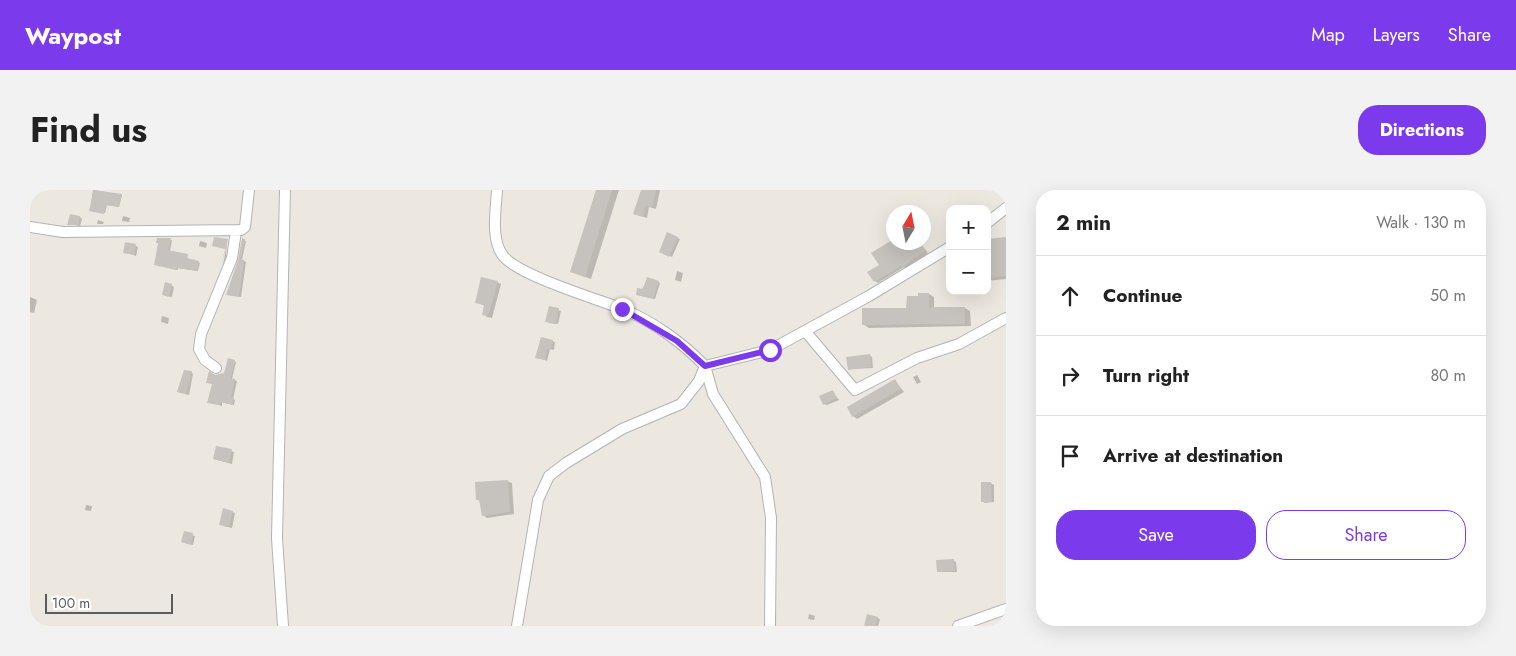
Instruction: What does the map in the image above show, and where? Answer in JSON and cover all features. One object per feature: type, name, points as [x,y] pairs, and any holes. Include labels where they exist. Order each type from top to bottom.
[{"type":"street","points":[[30,227],[63,232],[236,231],[244,227],[249,190]]},
{"type":"street","points":[[283,626],[277,538],[286,190]]},
{"type":"street","points":[[497,190],[495,220],[497,241],[504,258],[514,265],[560,286],[622,309],[654,326],[688,350],[705,366],[713,394],[765,477],[771,518],[770,626]]},
{"type":"street","points":[[991,220],[1006,208]]},
{"type":"street","points":[[216,368],[205,360],[199,349],[201,334],[232,258],[236,231]]},
{"type":"street","points":[[705,366],[770,350],[946,249]]},
{"type":"street","points":[[806,331],[855,390],[917,358],[959,344],[1006,318]]},
{"type":"street","points":[[517,626],[538,500],[549,476],[566,463],[622,430],[681,404],[699,381],[705,366]]},
{"type":"street","points":[[958,626],[1006,609]]},
{"type":"building","points":[[94,190],[122,194],[119,207],[106,205],[104,214],[89,211]]},
{"type":"building","points":[[596,190],[612,190],[585,277],[570,272]]},
{"type":"building","points":[[641,190],[656,190],[652,207],[645,206],[643,217],[633,214]]},
{"type":"building","points":[[70,214],[80,216],[78,225],[67,225]]},
{"type":"building","points":[[667,232],[678,237],[669,257],[659,252]]},
{"type":"building","points":[[214,237],[228,239],[221,267],[225,249],[212,246]]},
{"type":"building","points":[[1006,237],[1006,276],[991,278],[991,239]]},
{"type":"building","points":[[157,238],[171,238],[168,250],[188,254],[187,258],[199,261],[197,271],[177,268],[176,270],[154,265],[158,243],[156,243]]},
{"type":"building","points":[[242,238],[245,239],[241,259],[244,260],[239,297],[226,295],[238,260]]},
{"type":"building","points":[[125,242],[136,244],[134,255],[123,253]]},
{"type":"building","points":[[886,244],[886,250],[925,251],[902,267],[874,282],[867,272],[879,265],[871,253]]},
{"type":"building","points":[[481,277],[498,281],[488,316],[482,315],[484,305],[475,303]]},
{"type":"building","points":[[647,277],[659,281],[653,299],[636,295],[637,288],[643,289]]},
{"type":"building","points":[[165,282],[172,284],[169,297],[162,295]]},
{"type":"building","points":[[918,293],[929,293],[929,307],[965,307],[965,324],[862,325],[862,308],[906,308],[907,296],[918,296]]},
{"type":"building","points":[[549,306],[559,308],[556,324],[545,322]]},
{"type":"building","points":[[541,337],[553,340],[551,350],[547,349],[545,360],[535,358]]},
{"type":"building","points":[[870,354],[871,367],[848,370],[846,357]]},
{"type":"building","points":[[228,358],[235,360],[231,378],[235,379],[231,397],[234,398],[232,405],[220,402],[219,405],[207,403],[212,384],[206,383],[209,371],[215,375],[224,373]]},
{"type":"building","points":[[184,370],[192,371],[186,394],[177,392]]},
{"type":"building","points":[[895,379],[901,389],[852,417],[847,407]]},
{"type":"building","points":[[833,390],[837,398],[823,405],[819,396]]},
{"type":"building","points":[[216,446],[232,449],[229,463],[213,459]]},
{"type":"building","points":[[508,480],[510,512],[482,516],[479,500],[476,500],[475,482]]},
{"type":"building","points":[[981,482],[991,482],[992,502],[981,502]]},
{"type":"building","points":[[223,508],[233,511],[229,527],[219,525]]},
{"type":"building","points":[[184,531],[193,533],[191,545],[181,542]]},
{"type":"building","points":[[954,559],[955,571],[937,572],[936,560]]},
{"type":"building","points":[[867,614],[878,617],[876,626],[864,626]]},
{"type":"route","points":[[622,309],[677,341],[705,366],[770,350]]}]
